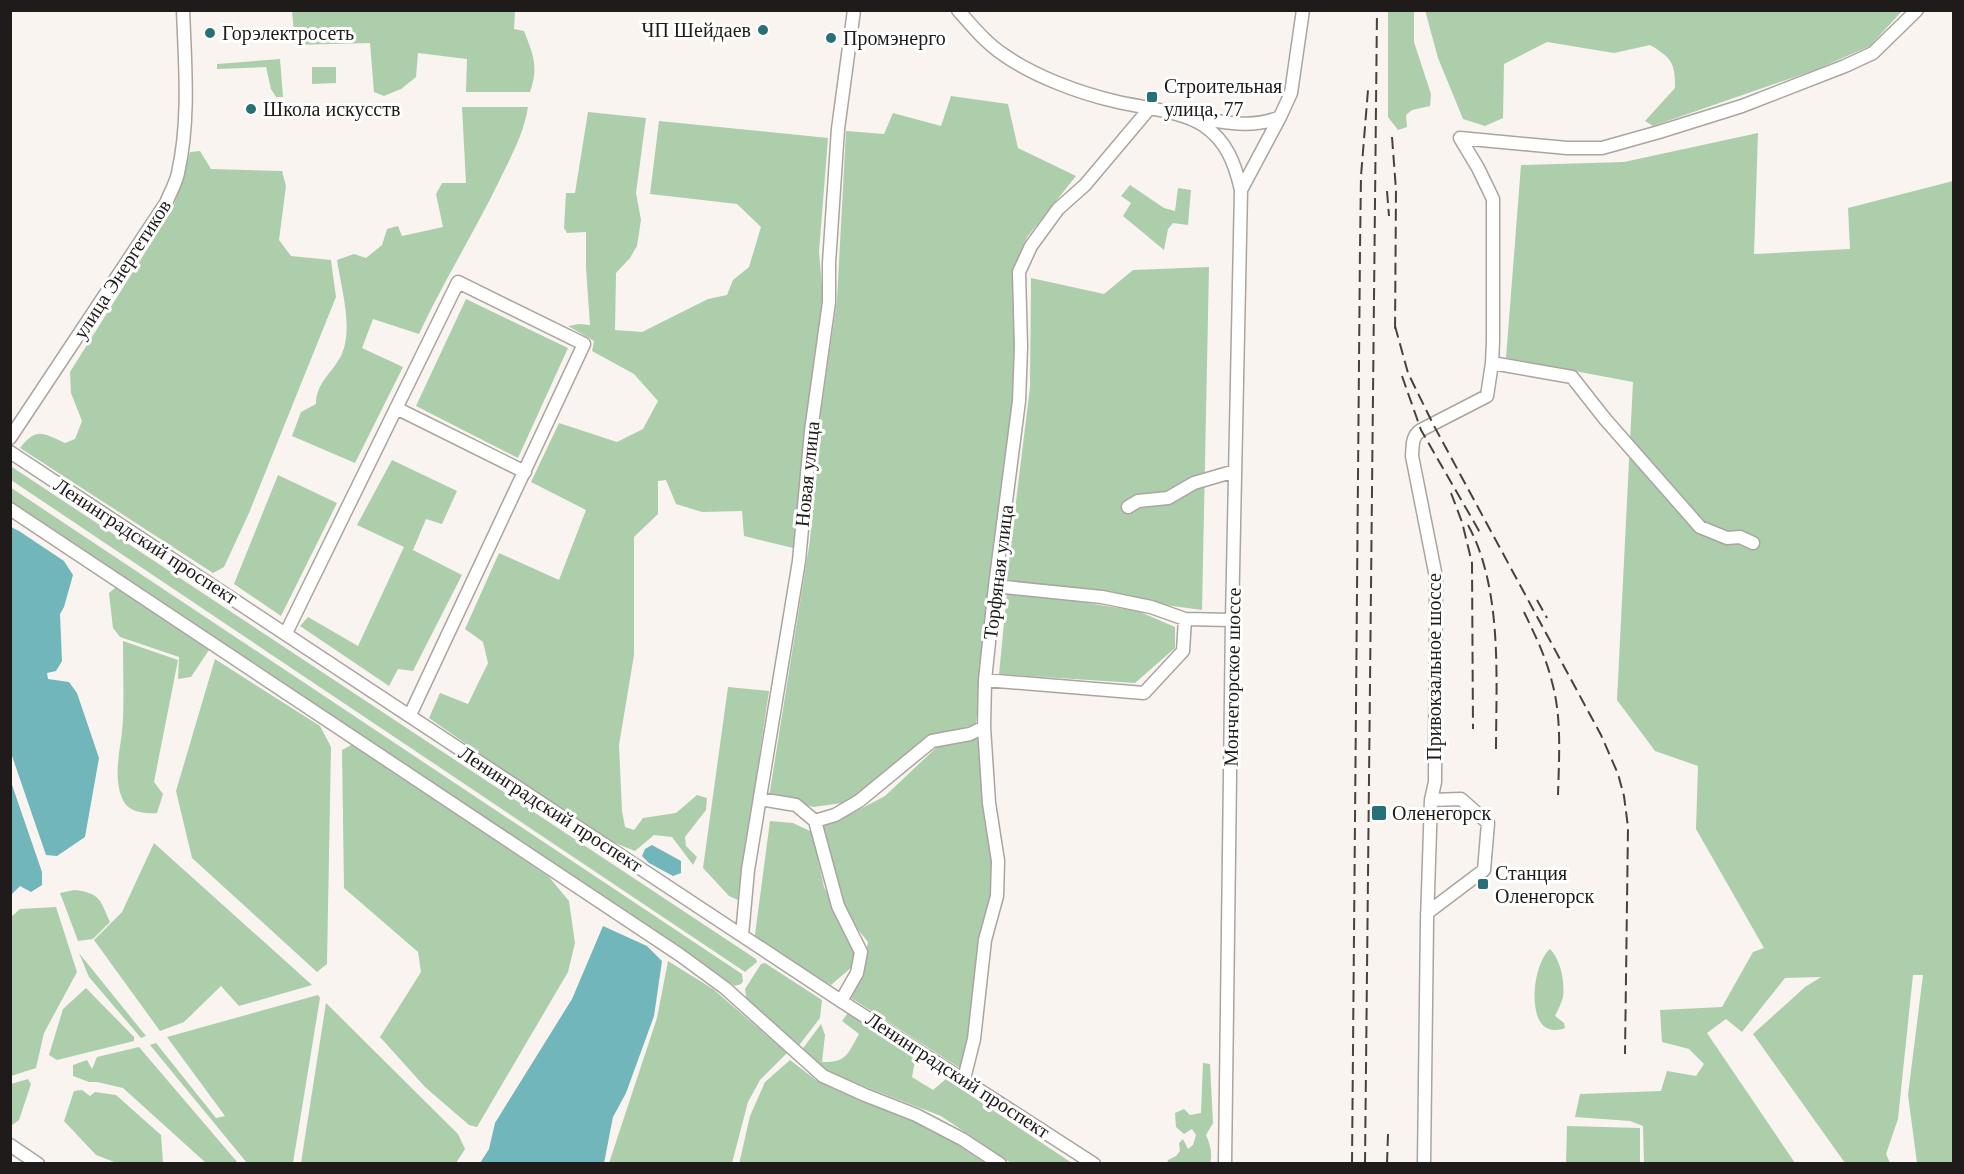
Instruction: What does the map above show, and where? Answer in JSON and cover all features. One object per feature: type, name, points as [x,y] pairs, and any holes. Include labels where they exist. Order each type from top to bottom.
[{"type":"street","name":"улица Энергетиков","points":[[10,438],[166,203],[178,175],[184,133],[183,10]]},
{"type":"street","name":"Новая улица","points":[[742,935],[748,870],[799,561],[811,431],[829,302],[829,263],[838,129],[854,10]]},
{"type":"street","points":[[958,10],[981,36],[1004,55],[1073,88],[1112,101],[1188,117],[1243,125],[1269,122],[1280,117]]},
{"type":"street","points":[[1241,190],[1291,93],[1303,10]]},
{"type":"street","points":[[1754,543],[1740,537],[1727,538],[1700,527],[1605,419],[1572,377],[1492,363],[1493,199],[1460,138],[1568,148],[1602,148],[1742,106],[1817,79],[1873,53],[1917,10]]},
{"type":"street","name":"Торфяная улица","points":[[964,1079],[974,1039],[985,940],[997,896],[998,861],[989,803],[984,727],[985,681],[1019,401],[1021,347],[1019,272],[1031,246],[1058,209],[1085,185],[1149,109]]},
{"type":"street","points":[[1188,117],[1203,125],[1224,145],[1235,166],[1241,190]]},
{"type":"street","name":"Мончегорское шоссе","points":[[1225,1164],[1232,620],[1241,190]]},
{"type":"street","points":[[286,633],[458,282],[584,344],[410,716]]},
{"type":"street","name":"Привокзальное шоссе","points":[[1424,1164],[1427,913],[1431,800],[1435,783],[1436,576],[1412,456],[1413,440],[1415,434],[1421,430],[1486,396],[1492,363]]},
{"type":"street","points":[[396,408],[525,472]]},
{"type":"street","name":"Ленинградский проспект","points":[[10,452],[842,1001],[1094,1164]]},
{"type":"street","points":[[1128,507],[1138,501],[1168,498],[1194,483],[1235,471]]},
{"type":"street","points":[[10,509],[680,954],[725,988],[823,1076],[916,1114],[962,1139],[1000,1164]]},
{"type":"street","points":[[995,586],[1102,597],[1151,606],[1185,619],[1232,620]]},
{"type":"street","points":[[985,681],[1144,693],[1183,651],[1185,619]]},
{"type":"street","points":[[815,820],[835,815],[859,801],[932,741],[970,734],[984,727]]},
{"type":"street","points":[[760,799],[796,805],[815,820],[838,906],[861,952],[857,973],[842,1001]]},
{"type":"street","points":[[1427,913],[1484,870],[1488,823],[1461,799],[1431,800]]},
{"type":"street","points":[[10,1145],[38,1164]]},
{"type":"green space","points":[[1425,10],[1902,11],[1870,46],[1815,70],[1653,126],[1645,121],[1675,88],[1673,67],[1663,54],[1650,45],[1614,53],[1547,42],[1504,64],[1503,118],[1485,126],[1463,119],[1438,58]]},
{"type":"green space","points":[[292,11],[515,11],[514,29],[524,31],[534,61],[533,83],[530,92],[466,92],[467,59],[418,53],[416,77],[401,89],[384,96],[374,92],[370,43],[295,45]]},
{"type":"green space","points":[[1388,11],[1414,11],[1414,42],[1431,94],[1430,106],[1412,110],[1406,115],[1407,127],[1398,130],[1388,117]]},
{"type":"green space","points":[[280,59],[283,97],[276,97],[271,89],[266,67],[217,69],[217,64]]},
{"type":"green space","points":[[312,67],[336,67],[336,83],[312,84]]},
{"type":"green space","points":[[951,96],[1008,104],[1018,148],[1076,176],[1027,237],[1014,268],[1017,339],[1013,399],[997,517],[976,724],[928,738],[850,802],[813,807],[775,795],[769,797],[810,540],[821,411],[837,300],[846,131],[884,134],[893,113],[941,126]]},
{"type":"green space","points":[[462,107],[528,107],[521,134],[510,159],[419,334],[373,319],[362,348],[403,367],[355,463],[292,436],[301,412],[316,404],[319,390],[341,356],[345,345],[347,321],[337,260],[354,254],[366,258],[382,245],[387,229],[398,226],[402,236],[443,227],[436,194],[442,183],[466,183]]},
{"type":"green space","points":[[588,112],[646,118],[636,193],[641,220],[637,246],[630,258],[616,273],[615,330],[642,332],[708,299],[727,295],[733,280],[749,267],[761,227],[737,204],[650,194],[659,121],[828,138],[819,252],[823,297],[793,548],[744,536],[742,511],[702,512],[676,504],[666,480],[658,481],[658,514],[634,537],[634,655],[619,745],[622,811],[625,827],[634,830],[643,818],[676,813],[697,795],[707,798],[706,810],[685,837],[686,846],[697,857],[693,865],[672,837],[654,835],[635,851],[610,841],[559,809],[429,718],[440,693],[468,704],[488,663],[483,642],[465,629],[499,553],[559,580],[586,510],[531,482],[559,423],[617,442],[643,429],[658,401],[634,374],[592,351],[594,341],[568,326],[590,325],[586,232],[567,233],[564,228],[566,193],[575,193]]},
{"type":"green space","points":[[1758,133],[1754,254],[1850,249],[1848,208],[1953,181],[1953,1163],[1917,1163],[1908,1095],[1923,975],[1913,975],[1898,1119],[1886,1154],[1890,1163],[1845,1163],[1753,1034],[1805,987],[1821,977],[1785,978],[1742,1032],[1726,1019],[1707,1033],[1795,1163],[1644,1163],[1643,1126],[1630,1121],[1575,1117],[1580,1094],[1661,1091],[1667,1071],[1696,1076],[1704,1064],[1689,1049],[1662,1042],[1660,1010],[1722,1007],[1753,952],[1764,948],[1696,829],[1698,766],[1655,751],[1617,700],[1633,382],[1506,358],[1521,165],[1624,162]]},
{"type":"green space","points":[[200,151],[211,169],[282,171],[286,186],[279,240],[291,256],[331,260],[336,297],[249,513],[224,567],[213,573],[20,448],[31,437],[40,434],[65,443],[75,439],[82,421],[71,393],[70,372],[173,208],[190,152]]},
{"type":"green space","points":[[1130,185],[1164,208],[1175,211],[1178,188],[1191,190],[1188,225],[1173,223],[1168,229],[1164,250],[1123,216],[1131,203],[1121,196]]},
{"type":"green space","points":[[1209,267],[1202,610],[1006,583],[1030,387],[1031,278],[1104,294],[1133,270]]},
{"type":"green space","points":[[466,299],[568,348],[518,458],[416,406]]},
{"type":"green space","points":[[392,460],[457,491],[442,524],[426,519],[413,550],[462,575],[413,671],[398,669],[389,686],[300,626],[308,617],[358,646],[404,547],[357,525]]},
{"type":"green space","points":[[12,467],[756,959],[757,962],[745,972],[11,480]]},
{"type":"green space","points":[[278,475],[337,503],[281,616],[234,584]]},
{"type":"green space","points":[[10,487],[742,974],[741,984],[735,986],[11,504]]},
{"type":"green space","points":[[116,587],[209,650],[191,677],[178,679],[179,657],[120,637],[113,628],[109,593]]},
{"type":"green space","points":[[1007,593],[1138,611],[1175,627],[1175,648],[1135,683],[999,674]]},
{"type":"green space","points":[[123,641],[178,660],[154,782],[163,794],[157,813],[132,809],[124,803],[119,788],[118,769],[123,710]]},
{"type":"green space","points":[[215,659],[320,726],[331,747],[327,964],[317,972],[192,858],[176,791]]},
{"type":"green space","points":[[728,687],[769,691],[738,900],[729,896],[703,868]]},
{"type":"green space","points":[[982,733],[994,881],[963,1070],[848,996],[862,971],[868,942],[852,922],[830,875],[820,822],[851,814],[885,796],[938,746]]},
{"type":"green space","points":[[355,743],[549,877],[569,901],[575,943],[568,972],[477,1127],[469,1125],[425,1087],[380,1037],[421,972],[418,952],[344,888],[342,750]]},
{"type":"green space","points":[[770,821],[793,823],[812,832],[824,887],[857,953],[853,966],[831,985],[754,942]]},
{"type":"green space","points":[[154,843],[312,985],[239,1006],[221,986],[184,1022],[160,1031],[94,940],[122,912]]},
{"type":"green space","points":[[74,890],[95,896],[110,922],[93,939],[78,941],[60,893]]},
{"type":"green space","points":[[56,907],[77,972],[44,1033],[36,1068],[11,1076],[11,917],[20,909]]},
{"type":"green space","points":[[1550,949],[1559,965],[1563,985],[1563,997],[1555,1016],[1564,1023],[1565,1028],[1552,1030],[1542,1025],[1537,1014],[1535,1000],[1538,970],[1543,957]]},
{"type":"green space","points":[[79,953],[146,1036],[141,1038],[89,977]]},
{"type":"green space","points":[[668,961],[713,989],[787,1053],[760,1080],[748,1102],[732,1163],[609,1163],[657,1018]]},
{"type":"green space","points":[[765,963],[822,1000],[820,1018],[797,1048],[747,1003],[745,989],[761,964]]},
{"type":"green space","points":[[86,988],[134,1037],[134,1041],[57,1060],[49,1055],[63,1009]]},
{"type":"green space","points":[[318,995],[320,998],[293,1163],[247,1163],[150,1045],[156,1043],[216,1118],[225,1116],[167,1037]]},
{"type":"green space","points":[[326,1003],[458,1134],[465,1149],[456,1163],[301,1163]]},
{"type":"green space","points":[[848,1013],[916,1056],[912,1077],[933,1090],[946,1079],[1072,1163],[1011,1163],[941,1116],[829,1073],[801,1051],[821,1024],[825,1035],[822,1062],[837,1061],[846,1056],[859,1034],[842,1021]]},
{"type":"green space","points":[[139,1047],[238,1163],[206,1163],[123,1088],[89,1082],[73,1076],[73,1065],[87,1060],[92,1069],[97,1057]]},
{"type":"green space","points":[[790,1060],[816,1080],[932,1128],[985,1163],[739,1164],[750,1116],[765,1082]]},
{"type":"green space","points":[[1203,1063],[1210,1064],[1213,1123],[1206,1135],[1211,1149],[1210,1163],[1167,1163],[1180,1151],[1179,1143],[1183,1139],[1188,1149],[1193,1145],[1196,1135],[1192,1129],[1184,1134],[1176,1127],[1175,1113],[1184,1109],[1190,1115],[1201,1113]]},
{"type":"green space","points":[[28,1079],[31,1084],[19,1120],[11,1126],[11,1084]]},
{"type":"green space","points":[[82,1090],[90,1096],[95,1092],[116,1095],[161,1135],[163,1163],[117,1163],[96,1155],[64,1121],[74,1091]]},
{"type":"green space","points":[[1567,1126],[1640,1128],[1640,1163],[1566,1163]]},
{"type":"water","points":[[11,527],[64,561],[73,575],[60,614],[62,661],[56,671],[47,673],[48,679],[69,682],[77,693],[99,758],[85,837],[57,856],[46,855],[11,753]]},
{"type":"water","points":[[11,782],[42,872],[42,885],[31,892],[20,886],[11,895]]},
{"type":"water","points":[[652,845],[681,861],[681,873],[673,876],[649,863],[642,856],[645,849]]},
{"type":"water","points":[[603,926],[647,946],[662,961],[654,1016],[626,1093],[613,1117],[604,1163],[480,1163],[489,1149],[495,1123],[572,999]]},
{"type":"railway","points":[[1365,1164],[1377,10]]},
{"type":"railway","points":[[1352,1164],[1361,176],[1368,90]]},
{"type":"railway","points":[[1392,137],[1396,190],[1395,334]]},
{"type":"railway","points":[[1387,191],[1389,216]]},
{"type":"railway","points":[[1395,326],[1408,373],[1433,424],[1601,735],[1618,774],[1624,796],[1628,827],[1625,1054]]},
{"type":"railway","points":[[1402,376],[1421,430],[1482,536]]},
{"type":"railway","points":[[1451,493],[1462,522],[1472,563],[1473,729]]},
{"type":"railway","points":[[1468,525],[1479,550],[1492,606],[1496,665],[1496,751]]},
{"type":"railway","points":[[1537,600],[1547,618]]},
{"type":"railway","points":[[1524,612],[1550,673],[1555,696],[1559,738],[1558,795]]},
{"type":"railway","points":[[1387,1164],[1388,1134]]},
{"type":"place","name":"ЧП Шейдаев","points":[[763,30]]},
{"type":"place","name":"Горэлектросеть","points":[[210,33]]},
{"type":"place","name":"Промэнерго","points":[[831,38]]},
{"type":"place","name":"Строительная улица, 77","points":[[1152,97]]},
{"type":"place","name":"Школа искусств","points":[[251,109]]},
{"type":"place","name":"Оленегорск","points":[[1379,813]]},
{"type":"place","name":"Станция Оленегорск","points":[[1483,884]]}]
